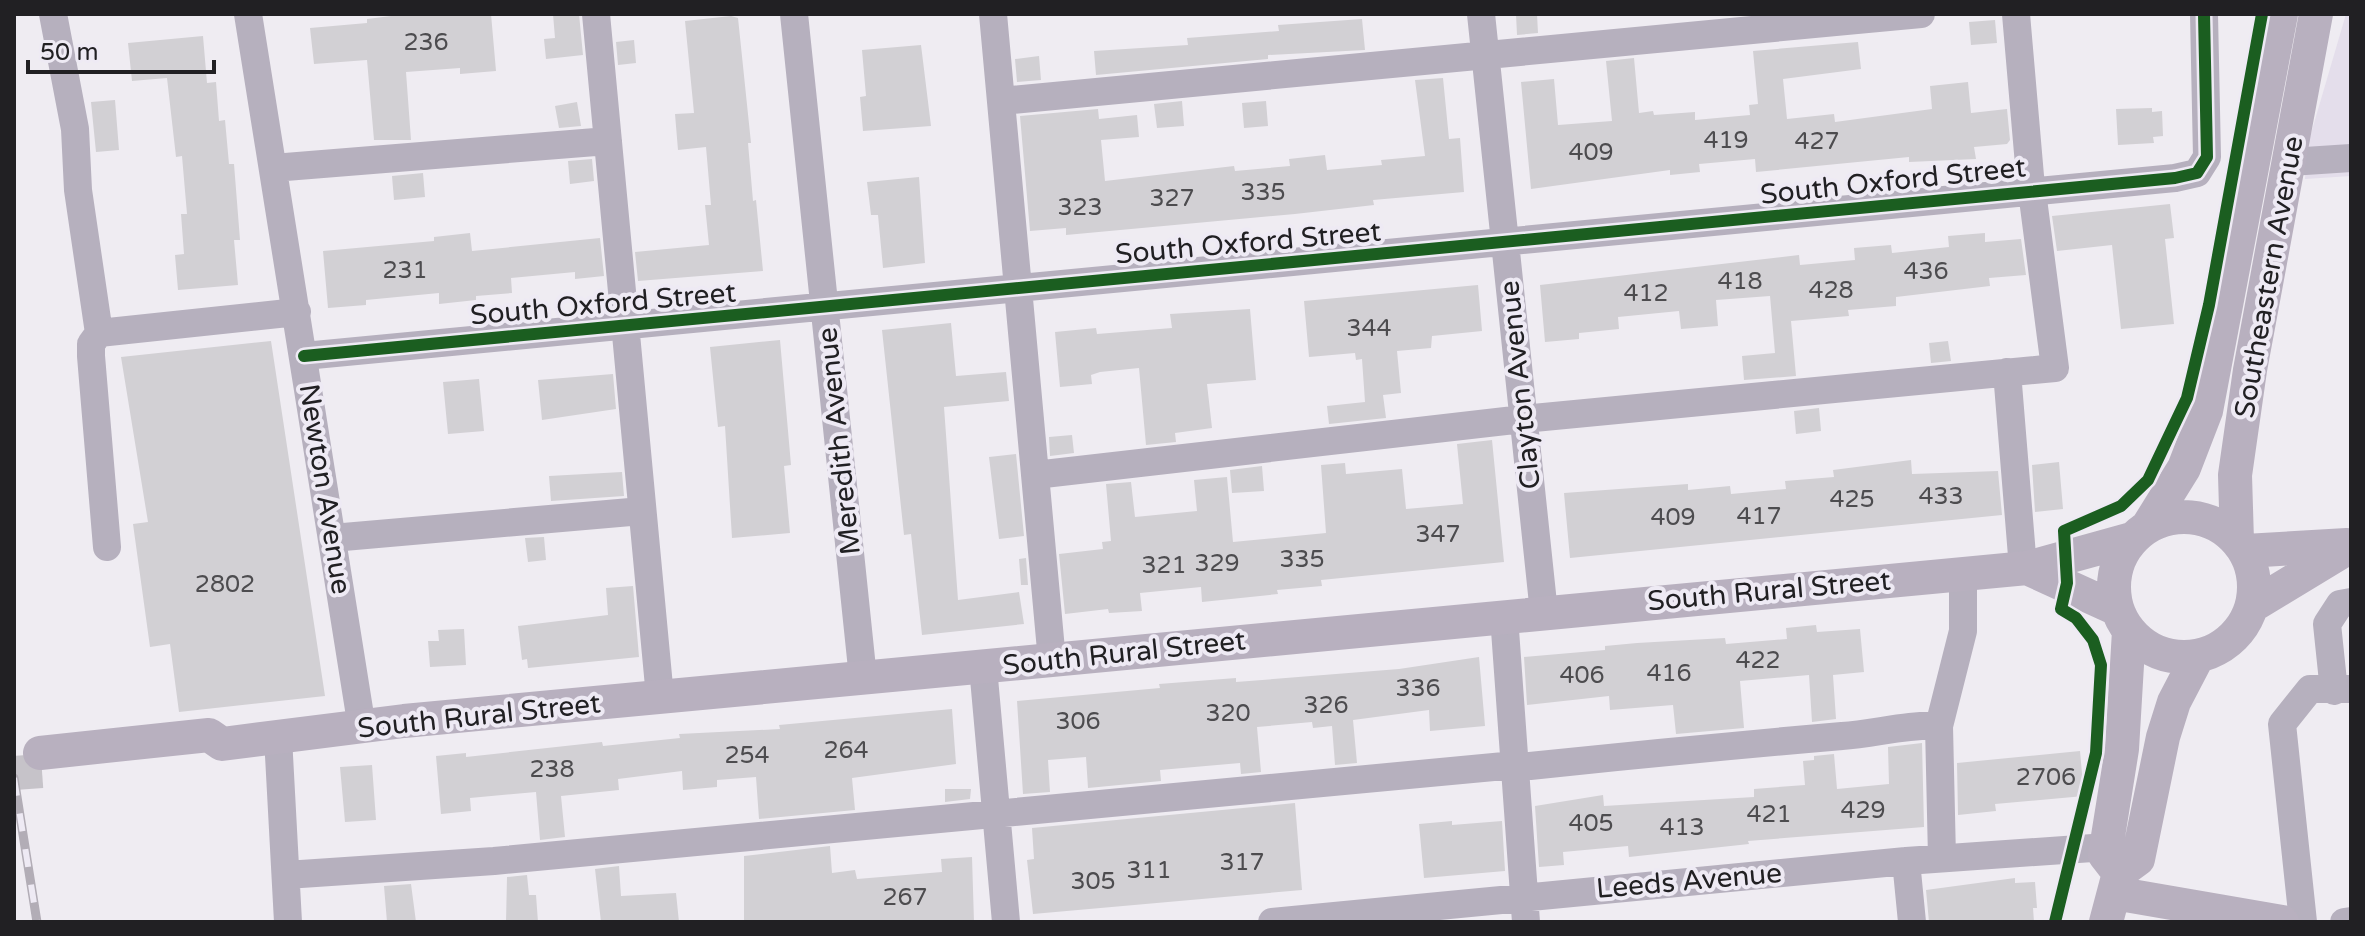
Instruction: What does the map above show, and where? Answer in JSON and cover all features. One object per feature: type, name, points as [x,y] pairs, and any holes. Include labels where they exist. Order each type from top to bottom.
[{"type":"main road","name":"Southeastern Avenue","points":[[2140,533],[2184,468],[2206,411],[2281,14]]},
{"type":"main road","name":"Southeastern Avenue","points":[[2241,546],[2235,475],[2250,370],[2316,14]]},
{"type":"main road","points":[[2111,884],[2122,749],[2123,620],[2115,572],[2140,533],[2186,516],[2214,524],[2241,546],[2254,587],[2252,606],[2232,639],[2198,656],[2160,653],[2143,644],[2123,620]]},
{"type":"main road","name":"South Rural Street","points":[[41,762],[209,735],[222,744],[660,697],[2025,568],[2140,533]]},
{"type":"main road","points":[[2241,546],[2351,546]]},
{"type":"main road","points":[[2252,606],[2351,546]]},
{"type":"main road","name":"South Rural Street","points":[[2025,568],[2123,620]]},
{"type":"main road","points":[[2111,884],[2138,859],[2167,725],[2174,702],[2198,656]]},
{"type":"main road","name":"Leeds Avenue","points":[[2111,884],[2282,922]]},
{"type":"street","points":[[53,14],[75,129],[78,190],[99,333],[91,344],[91,356],[107,547]]},
{"type":"street","name":"Newton Avenue","points":[[248,14],[362,728]]},
{"type":"street","points":[[596,14],[660,697]]},
{"type":"street","name":"Meredith Avenue","points":[[794,14],[863,678]]},
{"type":"street","points":[[993,14],[1052,661]]},
{"type":"street","name":"Clayton Avenue","points":[[1481,14],[1544,613]]},
{"type":"street","points":[[1001,101],[1921,14]]},
{"type":"street","points":[[1035,475],[1523,419],[2055,368],[2032,191],[2016,14]]},
{"type":"street","name":"South Oxford Street","points":[[304,356],[1505,243],[2197,173],[2207,157],[2204,14]]},
{"type":"street","points":[[273,168],[608,141]]},
{"type":"street","points":[[2290,162],[2351,158]]},
{"type":"street","points":[[99,333],[297,312]]},
{"type":"street","points":[[2007,372],[2025,568]]},
{"type":"street","points":[[332,538],[642,511]]},
{"type":"street","points":[[1942,858],[1939,726],[1963,631],[1963,573]]},
{"type":"street","points":[[2303,922],[2282,724],[2332,690],[2327,624],[2340,604],[2351,602]]},
{"type":"street","points":[[1504,616],[1525,909]]},
{"type":"street","points":[[983,667],[1006,922]]},
{"type":"street","points":[[286,875],[494,861],[1530,766],[1794,738],[1842,736],[1919,725],[1939,726]]},
{"type":"street","points":[[278,737],[288,922]]},
{"type":"street","name":"Leeds Avenue","points":[[1272,922],[1525,909],[1942,858],[2111,884]]},
{"type":"street","points":[[1906,861],[1912,922]]},
{"type":"street","points":[[2344,922],[2351,921]]},
{"type":"shaded area","points":[[2346,14],[2351,14],[2351,176],[2305,179],[2307,147]]},
{"type":"building","points":[[407,14],[491,14],[496,71],[460,74],[460,68],[406,72],[411,140],[374,140],[367,60],[314,64],[310,28],[367,23],[367,19]]},
{"type":"building","points":[[553,14],[579,14],[583,55],[546,59],[544,39],[555,38]]},
{"type":"building","points":[[1516,14],[1537,14],[1538,33],[1517,35]]},
{"type":"building","points":[[738,18],[751,143],[748,143],[753,201],[756,200],[763,271],[638,281],[635,252],[709,245],[705,205],[711,205],[706,147],[678,150],[675,114],[694,113],[685,21]]},
{"type":"building","points":[[1362,19],[1365,50],[1268,55],[1268,59],[1096,75],[1094,51],[1188,45],[1187,38],[1279,31],[1278,25]]},
{"type":"building","points":[[1995,20],[1997,43],[1971,45],[1969,22]]},
{"type":"building","points":[[203,36],[207,83],[216,82],[219,121],[225,120],[229,164],[234,164],[240,240],[234,240],[238,285],[178,290],[175,255],[184,254],[181,214],[187,214],[182,156],[176,157],[167,78],[132,81],[128,43]]},
{"type":"building","points":[[634,40],[636,63],[618,65],[616,42]]},
{"type":"building","points":[[1858,42],[1861,69],[1783,79],[1787,119],[1834,114],[1835,122],[1932,109],[1930,86],[1968,82],[1971,113],[2007,109],[2010,140],[2007,144],[1974,147],[1976,159],[1909,162],[1909,157],[1756,172],[1755,159],[1699,164],[1700,172],[1670,175],[1670,170],[1531,189],[1521,82],[1554,79],[1558,125],[1612,121],[1606,61],[1634,58],[1639,113],[1695,112],[1695,120],[1750,115],[1749,105],[1758,104],[1753,51]]},
{"type":"building","points":[[921,45],[931,126],[863,131],[860,97],[866,96],[862,50]]},
{"type":"building","points":[[1039,56],[1041,80],[1017,82],[1015,59]]},
{"type":"building","points":[[1443,78],[1449,139],[1460,138],[1464,192],[1373,200],[1374,205],[1295,214],[1066,235],[1066,228],[1030,231],[1020,116],[1098,109],[1099,119],[1137,115],[1139,137],[1101,140],[1105,181],[1234,166],[1235,171],[1290,166],[1289,159],[1325,155],[1327,170],[1382,165],[1381,160],[1425,156],[1415,80]]},
{"type":"building","points":[[115,100],[119,150],[96,152],[91,102]]},
{"type":"building","points":[[1182,101],[1184,126],[1157,128],[1154,104]]},
{"type":"building","points":[[1266,101],[1268,126],[1244,128],[1242,103]]},
{"type":"building","points":[[577,102],[581,126],[559,128],[555,106]]},
{"type":"building","points":[[2152,108],[2152,112],[2162,111],[2163,136],[2153,137],[2154,143],[2118,145],[2116,109]]},
{"type":"building","points":[[592,159],[594,181],[570,184],[568,161]]},
{"type":"building","points":[[423,173],[425,197],[394,200],[392,176]]},
{"type":"building","points":[[919,177],[925,263],[883,268],[878,215],[871,215],[867,182]]},
{"type":"building","points":[[2170,204],[2174,238],[2165,239],[2174,324],[2121,329],[2112,245],[2057,251],[2052,216]]},
{"type":"building","points":[[470,233],[472,251],[600,238],[604,276],[575,279],[575,272],[511,278],[512,293],[476,296],[476,300],[439,304],[439,293],[366,300],[366,305],[328,308],[323,251],[434,241],[434,237]]},
{"type":"building","points":[[1985,233],[1985,242],[2021,239],[2026,275],[1989,278],[1990,286],[1896,297],[1896,306],[1848,310],[1849,316],[1791,321],[1796,376],[1744,380],[1742,356],[1775,353],[1770,296],[1716,300],[1718,326],[1681,329],[1679,311],[1618,317],[1619,329],[1579,333],[1579,339],[1545,342],[1540,285],[1799,255],[1800,265],[1855,260],[1854,248],[1891,245],[1892,253],[1949,247],[1948,236]]},
{"type":"building","points":[[1478,285],[1482,331],[1432,336],[1431,348],[1397,351],[1401,393],[1383,395],[1386,418],[1329,424],[1327,406],[1365,402],[1362,359],[1356,360],[1355,353],[1309,357],[1304,301]]},
{"type":"building","points":[[1250,309],[1256,380],[1207,384],[1212,428],[1175,433],[1176,442],[1146,445],[1139,368],[1100,372],[1091,375],[1092,384],[1060,387],[1055,332],[1096,328],[1097,334],[1172,328],[1170,314]]},
{"type":"building","points":[[951,323],[956,376],[1006,372],[1009,401],[944,407],[958,600],[1019,592],[1024,624],[922,635],[911,534],[904,535],[882,330]]},
{"type":"building","points":[[780,340],[791,465],[784,466],[790,533],[732,538],[725,426],[718,427],[710,347]]},
{"type":"building","points":[[271,341],[325,696],[179,712],[170,644],[150,647],[133,524],[148,522],[121,357]]},
{"type":"building","points":[[1948,341],[1951,361],[1931,363],[1929,343]]},
{"type":"building","points":[[613,374],[616,409],[542,420],[538,380]]},
{"type":"building","points":[[479,379],[484,431],[448,434],[443,382]]},
{"type":"building","points":[[1819,408],[1821,431],[1796,434],[1794,411]]},
{"type":"building","points":[[1072,435],[1074,453],[1050,456],[1049,437]]},
{"type":"building","points":[[1492,440],[1504,562],[1321,580],[1322,586],[1202,602],[1201,587],[1140,593],[1142,611],[1109,613],[1108,609],[1065,614],[1059,554],[1103,549],[1102,542],[1111,541],[1106,484],[1131,482],[1135,517],[1197,511],[1194,480],[1227,477],[1233,542],[1326,533],[1321,465],[1345,463],[1346,474],[1402,469],[1406,509],[1463,504],[1457,444]]},
{"type":"building","points":[[1016,454],[1024,536],[999,539],[989,457]]},
{"type":"building","points":[[1911,460],[1912,474],[1998,471],[2002,515],[1570,558],[1564,493],[1688,484],[1688,490],[1730,486],[1731,494],[1786,489],[1785,481],[1834,477],[1833,470]]},
{"type":"building","points":[[2059,462],[2063,509],[2035,512],[2032,465]]},
{"type":"building","points":[[1262,466],[1264,491],[1232,493],[1230,470]]},
{"type":"building","points":[[622,472],[624,496],[551,501],[549,476]]},
{"type":"building","points":[[544,537],[546,560],[528,562],[525,538]]},
{"type":"building","points":[[1026,558],[1028,585],[1021,585],[1019,559]]},
{"type":"building","points":[[633,586],[639,657],[528,668],[527,659],[522,660],[518,626],[608,615],[606,588]]},
{"type":"building","points":[[1816,625],[1817,632],[1860,629],[1864,672],[1833,675],[1836,719],[1812,722],[1809,675],[1740,681],[1744,728],[1676,734],[1673,705],[1610,710],[1609,696],[1527,705],[1524,657],[1605,650],[1605,646],[1637,643],[1725,638],[1726,644],[1787,639],[1786,628]]},
{"type":"building","points":[[464,629],[466,665],[430,667],[428,641],[439,641],[438,630]]},
{"type":"building","points":[[1479,657],[1485,726],[1430,731],[1429,710],[1353,720],[1357,763],[1335,765],[1332,726],[1313,728],[1312,722],[1257,727],[1261,772],[1241,774],[1240,763],[1160,770],[1161,781],[1088,788],[1086,757],[1048,760],[1050,792],[1023,794],[1017,701],[1160,688],[1159,684],[1236,678],[1236,682],[1399,669]]},
{"type":"building","points":[[952,709],[956,764],[852,778],[855,810],[759,819],[756,777],[717,780],[717,787],[683,790],[682,771],[618,779],[619,790],[561,796],[565,837],[540,840],[536,792],[470,798],[471,811],[441,814],[436,756],[466,753],[466,757],[602,742],[603,746],[680,738],[679,734],[780,729],[779,725]]},
{"type":"building","points":[[1922,743],[1924,827],[1748,841],[1749,844],[1629,857],[1628,846],[1563,852],[1564,865],[1539,867],[1535,806],[1603,795],[1604,806],[1754,797],[1754,789],[1805,785],[1803,761],[1814,760],[1814,756],[1834,754],[1837,789],[1889,784],[1888,747]]},
{"type":"building","points":[[2080,751],[2084,796],[1995,804],[1996,811],[1958,815],[1957,763]]},
{"type":"building","points":[[372,765],[376,820],[345,822],[340,767]]},
{"type":"building","points":[[945,789],[971,789],[970,799],[945,802]]},
{"type":"building","points":[[1295,803],[1302,890],[1033,914],[1027,860],[1034,859],[1032,828]]},
{"type":"building","points":[[1452,821],[1452,825],[1502,821],[1505,871],[1424,878],[1419,824]]},
{"type":"building","points":[[830,846],[832,873],[855,870],[857,879],[942,872],[941,859],[972,857],[974,922],[744,922],[744,856]]},
{"type":"building","points":[[619,866],[621,896],[676,893],[679,922],[601,922],[595,869]]},
{"type":"building","points":[[527,875],[529,895],[536,895],[538,922],[506,922],[507,877]]},
{"type":"building","points":[[2015,878],[2015,883],[2035,882],[2037,908],[2033,908],[2034,922],[1929,922],[1926,890]]},
{"type":"building","points":[[411,884],[416,922],[387,922],[384,886]]},
{"type":"tunnel","points":[[14,773],[42,771]]},
{"type":"railway","points":[[14,778],[37,922]]},
{"type":"cycle path","points":[[304,356],[2175,178],[2197,173],[2207,157],[2204,14]]},
{"type":"cycle path","points":[[2055,922],[2096,753],[2101,665],[2093,640],[2076,618],[2061,609],[2067,583],[2064,531],[2121,506],[2148,480],[2187,398],[2209,305],[2262,14]]}]
